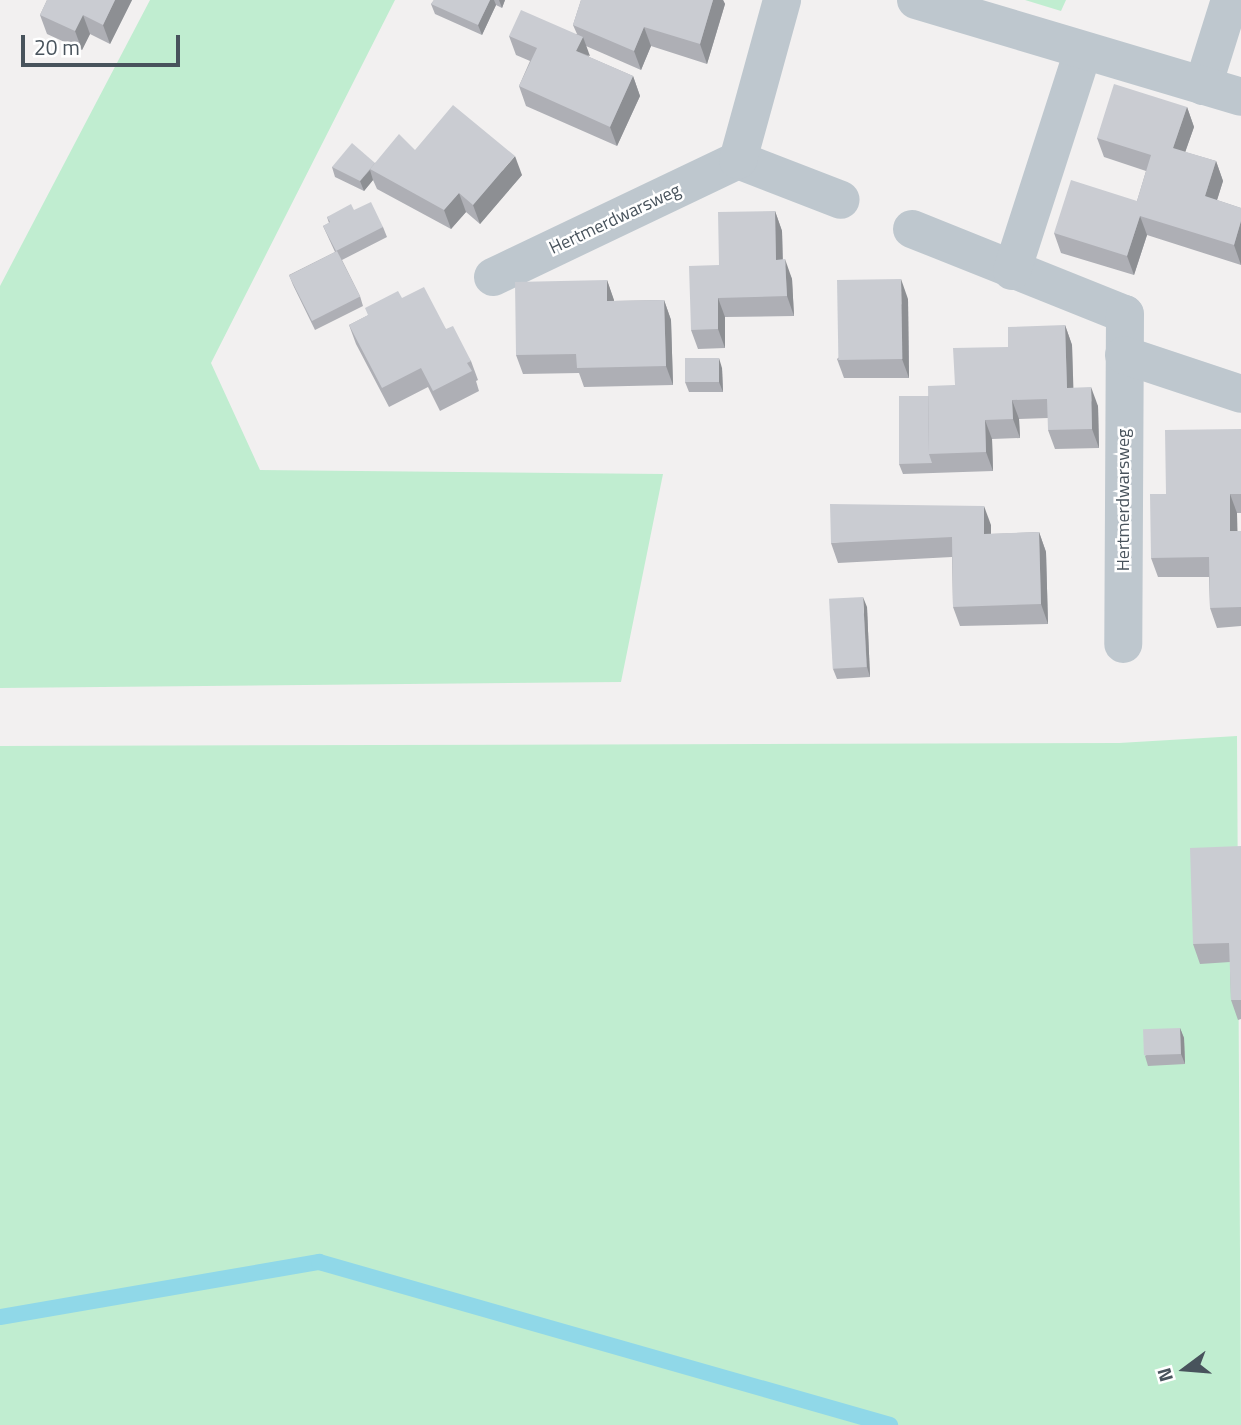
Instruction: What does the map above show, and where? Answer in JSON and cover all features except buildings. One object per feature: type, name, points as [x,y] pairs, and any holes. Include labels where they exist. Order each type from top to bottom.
[{"type":"street","points":[[782,0],[738,160],[841,200]]},
{"type":"street","points":[[916,0],[1241,97]]},
{"type":"street","points":[[1203,86],[1230,0]]},
{"type":"street","points":[[1012,271],[1083,51]]},
{"type":"street","name":"Hertmerdwarsweg","points":[[493,277],[738,160]]},
{"type":"street","name":"Hertmerdwarsweg","points":[[912,229],[1125,314],[1123,644]]},
{"type":"street","points":[[1124,355],[1241,394]]},
{"type":"green space","points":[[150,0],[395,0],[211,363],[260,470],[663,474],[621,682],[0,688],[0,286]]},
{"type":"green space","points":[[1025,0],[1066,0],[1061,11]]},
{"type":"green space","points":[[1237,736],[1241,1425],[0,1425],[0,746],[1119,743]]},
{"type":"waterway","points":[[0,1317],[319,1262],[890,1425]]}]
